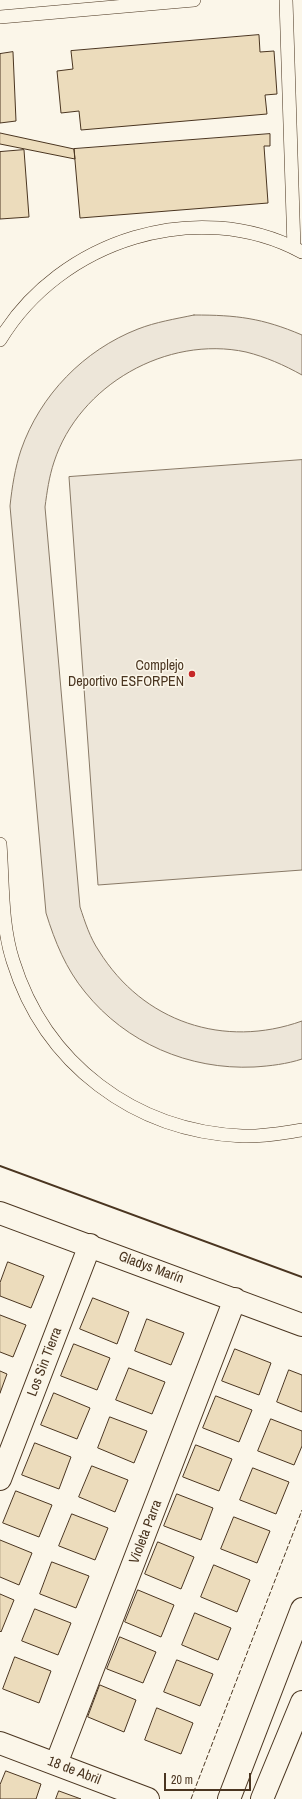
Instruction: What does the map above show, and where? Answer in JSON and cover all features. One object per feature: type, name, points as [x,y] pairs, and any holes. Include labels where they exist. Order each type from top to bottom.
[{"type":"street","name":"Gladys Marín","points":[[0,1213],[90,1245],[302,1325]]},
{"type":"street","name":"Los Sin Tierra","points":[[0,1479],[90,1245]]},
{"type":"street","name":"Violeta Parra","points":[[56,1764],[235,1299]]},
{"type":"street","points":[[229,1799],[302,1609]]},
{"type":"street","points":[[262,1799],[302,1702]]},
{"type":"street","name":"18 de Abril","points":[[0,1742],[148,1799]]},
{"type":"lane","points":[[0,17],[165,1],[194,0]]},
{"type":"lane","points":[[0,340],[8,326],[28,302],[50,280],[76,263],[104,248],[134,237],[164,230],[196,228],[227,229],[272,239],[298,250],[286,0]]},
{"type":"lane","points":[[0,844],[3,930],[12,960],[23,989],[37,1017],[54,1042],[75,1066],[98,1086],[124,1103],[152,1117],[182,1127],[212,1134],[243,1136],[302,1130]]},
{"type":"shaded area","points":[[194,315],[237,317],[262,321],[302,335],[302,375],[275,362],[246,352],[216,349],[186,351],[157,359],[130,372],[105,389],[83,410],[66,434],[54,462],[49,479],[45,507],[80,907],[93,941],[117,976],[138,996],[162,1012],[188,1023],[215,1030],[244,1032],[273,1029],[302,1021],[302,1059],[266,1066],[230,1067],[206,1064],[183,1058],[160,1050],[139,1039],[120,1026],[101,1010],[72,974],[57,945],[46,913],[10,506],[17,464],[29,430],[40,411],[52,393],[82,362],[118,338],[138,329]]},
{"type":"shaded area","name":"Complejo Deportivo ESFORPEN","points":[[302,460],[302,870],[98,885],[69,477]]},
{"type":"building","points":[[259,35],[260,52],[274,51],[277,94],[265,95],[267,114],[81,130],[79,111],[61,113],[57,71],[73,69],[71,51]]},
{"type":"building","points":[[13,52],[16,121],[0,123],[0,54]]},
{"type":"building","points":[[0,133],[74,149],[75,159],[0,144]]},
{"type":"building","points":[[270,134],[270,146],[264,146],[268,203],[80,218],[74,149]]},
{"type":"building","points":[[24,150],[29,217],[0,219],[0,152]]},
{"type":"building","points":[[8,1262],[44,1276],[31,1308],[0,1296],[0,1283]]},
{"type":"building","points":[[93,1298],[129,1312],[117,1344],[80,1329]]},
{"type":"building","points":[[0,1315],[26,1325],[13,1357],[0,1352]]},
{"type":"building","points":[[147,1319],[184,1333],[171,1365],[135,1351]]},
{"type":"building","points":[[74,1344],[110,1358],[97,1390],[61,1376]]},
{"type":"building","points":[[235,1349],[271,1363],[259,1395],[222,1381]]},
{"type":"building","points":[[129,1368],[165,1382],[152,1414],[116,1400]]},
{"type":"building","points":[[289,1370],[302,1375],[302,1412],[277,1402]]},
{"type":"building","points":[[0,1371],[7,1374],[0,1393]]},
{"type":"building","points":[[54,1393],[90,1408],[77,1439],[41,1425]]},
{"type":"building","points":[[216,1396],[252,1410],[239,1442],[203,1428]]},
{"type":"building","points":[[110,1417],[147,1431],[134,1463],[98,1448]]},
{"type":"building","points":[[271,1419],[302,1431],[302,1446],[294,1465],[258,1451]]},
{"type":"building","points":[[35,1443],[71,1457],[59,1489],[22,1475]]},
{"type":"building","points":[[196,1445],[232,1459],[219,1491],[183,1477]]},
{"type":"building","points":[[92,1466],[128,1480],[115,1512],[79,1497]]},
{"type":"building","points":[[253,1468],[289,1482],[276,1514],[240,1500]]},
{"type":"building","points":[[16,1491],[52,1505],[39,1537],[3,1523]]},
{"type":"building","points":[[177,1494],[213,1508],[201,1540],[164,1526]]},
{"type":"building","points":[[72,1514],[108,1528],[95,1560],[59,1546]]},
{"type":"building","points":[[234,1517],[270,1531],[257,1563],[221,1549]]},
{"type":"building","points":[[0,1540],[32,1553],[19,1585],[0,1577]]},
{"type":"building","points":[[158,1542],[194,1557],[181,1589],[145,1574]]},
{"type":"building","points":[[52,1562],[89,1576],[76,1608],[40,1594]]},
{"type":"building","points":[[214,1565],[250,1580],[237,1612],[201,1597]]},
{"type":"building","points":[[138,1590],[174,1605],[161,1637],[125,1622]]},
{"type":"building","points":[[0,1594],[14,1600],[1,1632],[0,1631]]},
{"type":"building","points":[[35,1609],[71,1623],[58,1655],[22,1641]]},
{"type":"building","points":[[195,1613],[231,1628],[218,1660],[182,1645]]},
{"type":"building","points":[[120,1637],[156,1652],[143,1683],[107,1669]]},
{"type":"building","points":[[15,1657],[51,1671],[39,1703],[3,1689]]},
{"type":"building","points":[[177,1660],[213,1674],[200,1706],[164,1692]]},
{"type":"building","points":[[100,1685],[136,1700],[124,1732],[88,1717]]},
{"type":"building","points":[[157,1708],[193,1723],[181,1754],[145,1740]]},
{"type":"building","points":[[6,1771],[41,1784],[36,1799],[0,1799],[0,1785]]},
{"type":"building","points":[[59,1791],[81,1799],[56,1799]]},
{"type":"fence","points":[[191,1799],[302,1510]]},
{"type":"wall","points":[[0,1166],[302,1277]]},
{"type":"place","name":"Complejo Deportivo ESFORPEN","points":[[192,674]]}]
